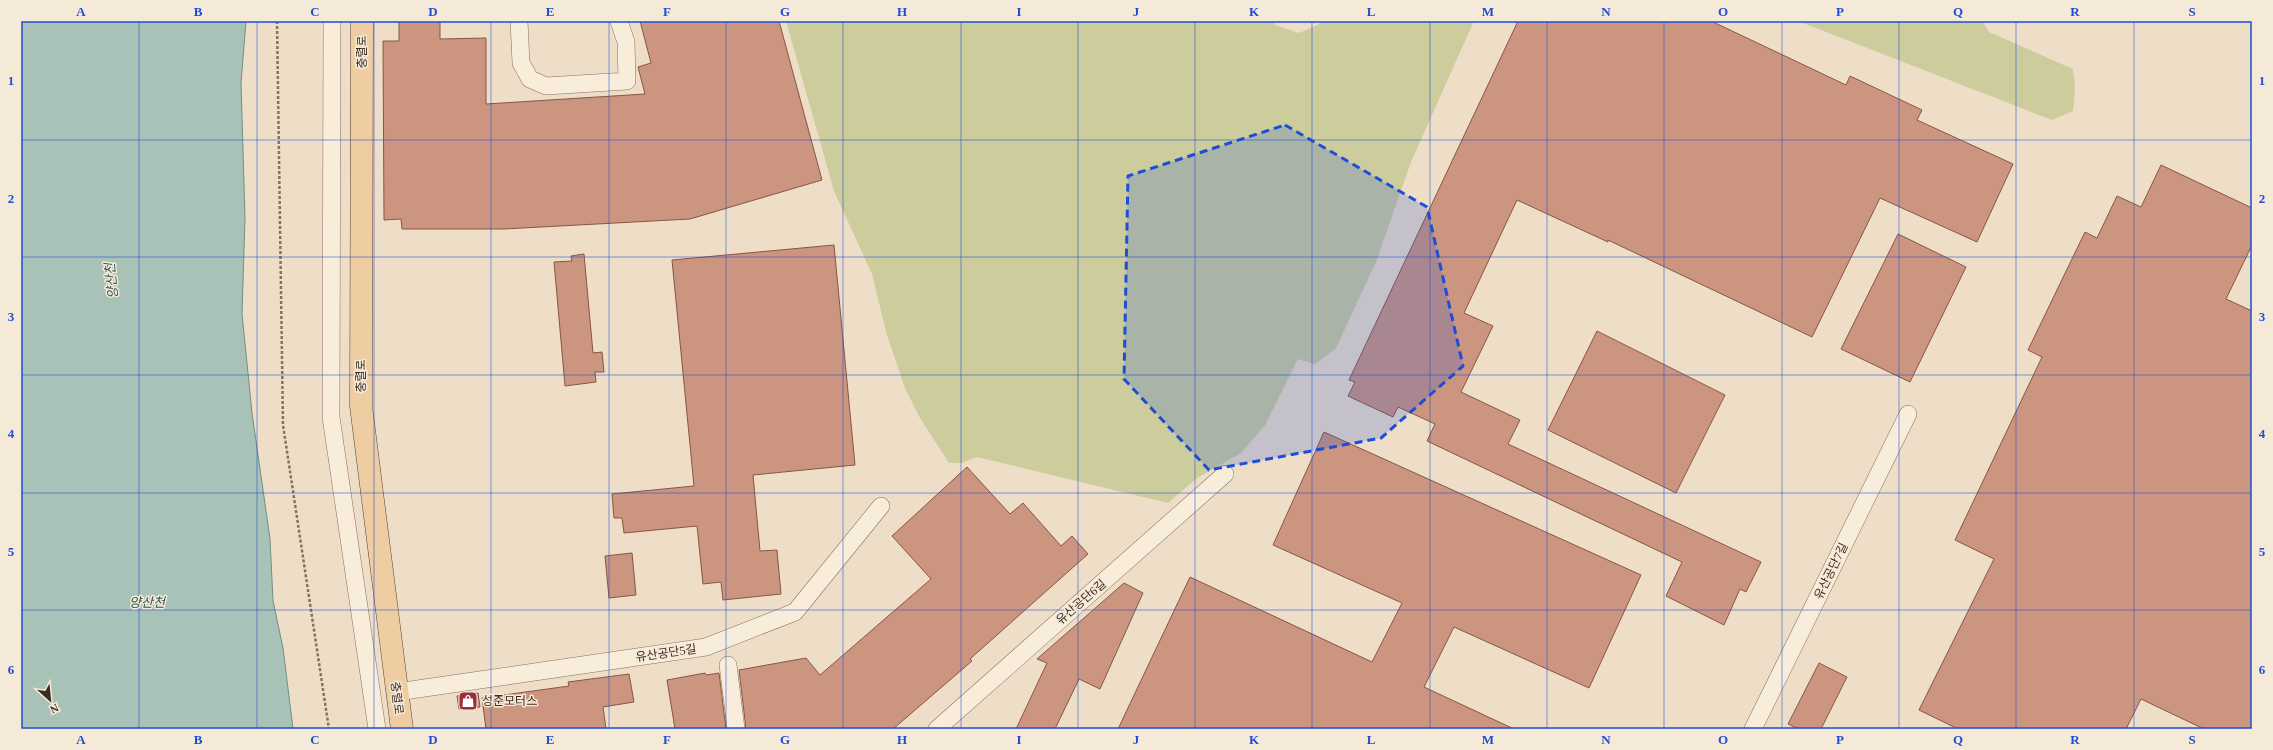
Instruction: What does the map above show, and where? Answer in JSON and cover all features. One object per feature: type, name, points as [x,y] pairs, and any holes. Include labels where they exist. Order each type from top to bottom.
[{"type":"main road","name":"충렬로","points":[[362,21],[361,406],[402,729]]},
{"type":"street","points":[[332,21],[331,417],[377,729]]},
{"type":"street","points":[[520,21],[521,63],[530,80],[546,86],[627,81],[626,42],[619,21]]},
{"type":"street","name":"유산공단7길","points":[[1753,729],[1908,414]]},
{"type":"street","name":"유산공단6길","points":[[937,729],[1225,474]]},
{"type":"street","name":"유산공단5길","points":[[397,692],[706,647],[795,612],[881,506]]},
{"type":"street","points":[[728,665],[736,729]]},
{"type":"path","points":[[277,21],[283,425],[329,729]]},
{"type":"highlighted area","points":[[1285,125],[1427,207],[1463,366],[1381,438],[1209,470],[1124,379],[1128,176]]},
{"type":"green space","points":[[786,21],[1274,21],[1275,25],[1299,33],[1326,21],[1474,21],[1411,162],[1376,262],[1336,348],[1315,364],[1298,359],[1265,425],[1241,453],[1197,478],[1168,503],[977,457],[962,463],[949,463],[920,418],[905,388],[887,335],[872,274],[834,191]]},
{"type":"green space","points":[[1798,21],[1982,21],[1989,32],[2073,69],[2075,87],[2073,111],[2052,120]]},
{"type":"water","name":"양산천","points":[[21,21],[246,21],[241,83],[245,218],[242,314],[252,413],[270,539],[273,601],[283,648],[293,729],[21,729]]},
{"type":"building","points":[[399,21],[440,21],[440,39],[486,38],[486,104],[645,94],[638,67],[651,63],[640,21],[779,21],[822,180],[690,219],[504,229],[402,229],[401,219],[384,220],[383,41],[399,41]]},
{"type":"building","points":[[1518,21],[1711,21],[1846,85],[1850,76],[1922,110],[1917,120],[2013,164],[1977,242],[1880,198],[1812,337],[1608,240],[1608,242],[1517,200],[1464,313],[1493,326],[1461,392],[1520,420],[1508,444],[1761,562],[1746,592],[1740,589],[1724,625],[1666,596],[1682,562],[1427,441],[1435,424],[1398,407],[1393,417],[1348,396],[1355,382],[1349,380]]},
{"type":"building","points":[[2161,165],[2252,208],[2252,245],[2226,299],[2252,311],[2252,729],[2204,729],[2141,699],[2126,729],[1958,729],[1919,710],[1994,559],[1955,540],[2042,357],[2028,350],[2085,232],[2097,238],[2117,196],[2141,207]]},
{"type":"building","points":[[1898,234],[1966,267],[1910,382],[1841,349]]},
{"type":"building","points":[[834,245],[855,465],[753,475],[760,551],[777,550],[781,594],[723,600],[721,582],[703,584],[697,526],[624,533],[622,518],[614,518],[612,494],[694,486],[672,260]]},
{"type":"building","points":[[584,254],[593,353],[602,352],[604,372],[595,372],[596,382],[565,386],[554,262],[572,261],[571,256]]},
{"type":"building","points":[[1597,331],[1725,395],[1676,493],[1548,430]]},
{"type":"building","points":[[1324,432],[1641,575],[1589,688],[1454,627],[1424,687],[1514,729],[1118,729],[1190,577],[1372,662],[1402,603],[1273,545]]},
{"type":"building","points":[[967,467],[1010,514],[1023,503],[1061,546],[1072,536],[1088,554],[970,659],[972,661],[893,729],[746,729],[739,670],[806,658],[820,675],[931,579],[892,536]]},
{"type":"building","points":[[632,553],[636,595],[609,598],[605,556]]},
{"type":"building","points":[[1124,583],[1143,593],[1100,689],[1079,679],[1055,729],[1016,729],[1047,663],[1037,659]]},
{"type":"building","points":[[1819,663],[1847,677],[1821,729],[1799,729],[1788,724]]},
{"type":"building","points":[[705,673],[706,675],[719,673],[726,729],[675,729],[667,680]]},
{"type":"building","points":[[629,674],[634,702],[603,707],[606,729],[486,729],[482,698],[569,686],[568,682]]},
{"type":"building","name":"성준모터스","points":[[478,693],[480,707],[459,709],[457,696]]},
{"type":"place","name":"성준모터스","points":[[468,701]]}]
